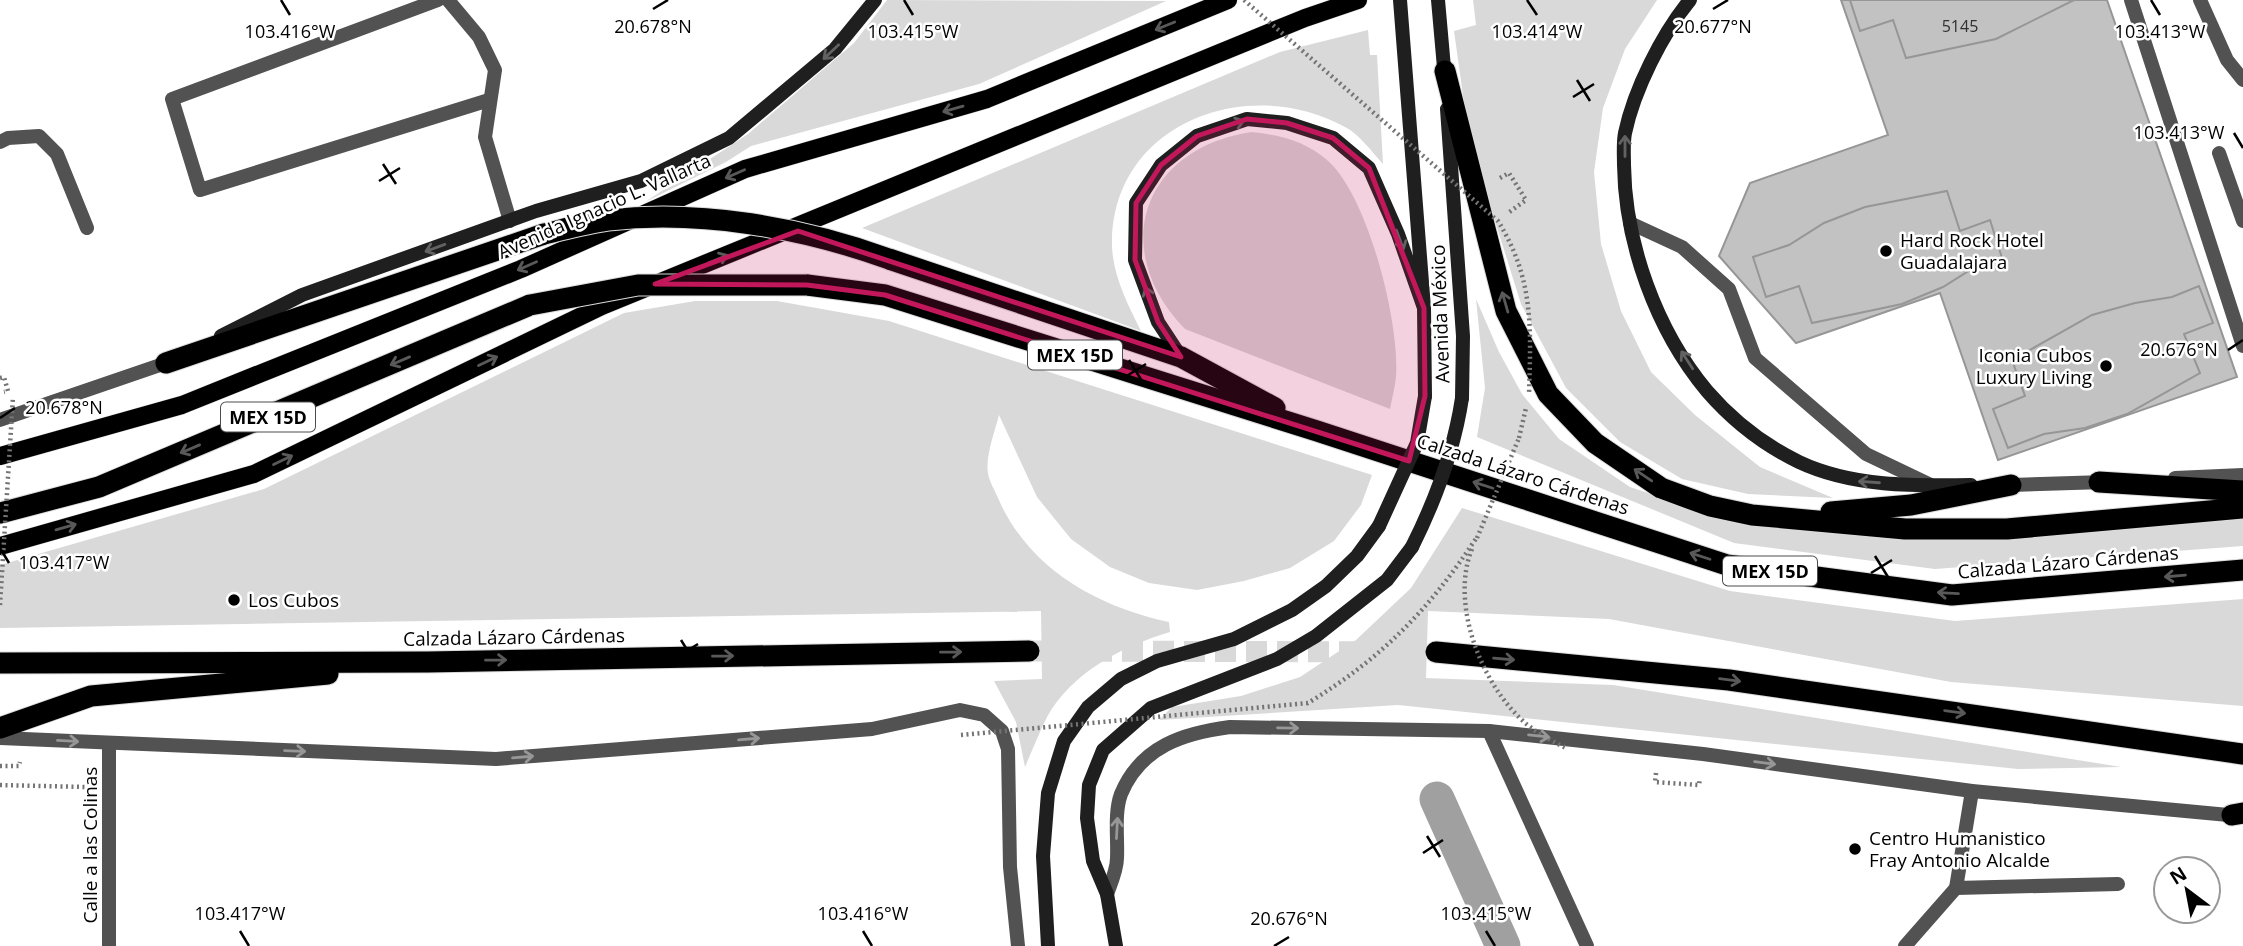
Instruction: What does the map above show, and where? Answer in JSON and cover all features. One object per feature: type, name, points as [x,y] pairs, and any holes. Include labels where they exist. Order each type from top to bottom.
[{"type":"highway","points":[[1445,71],[1506,311],[1548,394],[1595,443],[1661,488],[1710,506],[1752,515],[1905,529],[2007,529],[2243,508]]},
{"type":"highway","points":[[166,363],[544,234],[606,220],[649,218],[728,222],[798,231],[843,242],[1181,357],[1317,431]]},
{"type":"highway","name":"Calzada Lázaro Cárdenas","points":[[0,513],[99,487],[530,305],[638,285],[807,285],[886,295],[1317,431],[1727,565],[1952,594],[2243,570]]},
{"type":"highway","points":[[2099,482],[2243,491]]},
{"type":"highway","points":[[1752,515],[1843,512],[1911,505],[2011,485]]},
{"type":"highway","name":"Calzada Lázaro Cárdenas","points":[[0,663],[428,662],[1028,651]]},
{"type":"highway","points":[[1436,652],[1729,680],[2243,754]]},
{"type":"highway","points":[[0,728],[91,696],[284,679],[428,662]]},
{"type":"highway","points":[[2141,738],[2243,741]]},
{"type":"main road","points":[[166,363],[302,295],[510,221],[641,181],[729,138],[835,48],[875,0]]},
{"type":"main road","name":"Avenida Ignacio L. Vallarta","points":[[0,456],[182,405],[521,269],[745,169],[986,99],[1228,0]]},
{"type":"main road","points":[[0,546],[254,474],[602,306],[1305,18],[1358,0]]},
{"type":"main road","name":"Avenida México","points":[[1048,946],[1043,856],[1048,793],[1064,741],[1088,707],[1121,679],[1157,661],[1234,639],[1292,610],[1326,586],[1357,556],[1379,526],[1417,443],[1425,396],[1424,309],[1400,0]]},
{"type":"main road","name":"Avenida México","points":[[1116,946],[1107,894],[1093,861],[1087,818],[1089,785],[1103,750],[1151,708],[1277,659],[1316,636],[1387,580],[1412,547],[1431,509],[1456,439],[1462,398],[1463,336],[1438,0]]},
{"type":"main road","points":[[1690,0],[1649,67],[1624,134],[1625,204],[1641,265],[1667,330],[1706,390],[1750,434],[1800,463],[1857,481],[1934,486],[2011,485]]},
{"type":"main road","points":[[1181,357],[1158,322],[1135,260],[1136,203],[1161,165],[1197,136],[1247,119],[1287,123],[1333,138],[1369,168],[1398,234],[1424,309]]},
{"type":"street","points":[[438,0],[172,99],[200,190],[489,100]]},
{"type":"street","points":[[449,0],[479,37],[495,70],[485,137],[510,221]]},
{"type":"street","points":[[2131,0],[2243,346]]},
{"type":"street","points":[[2200,0],[2227,60],[2243,80]]},
{"type":"street","points":[[0,142],[8,138],[39,136],[57,154],[87,228]]},
{"type":"street","points":[[2219,153],[2243,221]]},
{"type":"street","points":[[1630,223],[1682,247],[1729,289],[1755,358],[1866,454],[1934,486]]},
{"type":"street","points":[[0,420],[166,363]]},
{"type":"street","points":[[2011,485],[2243,475]]},
{"type":"street","points":[[0,738],[496,759],[872,729],[960,710],[984,715],[1002,731],[1008,749],[1010,867],[1018,946]]},
{"type":"street","points":[[1107,894],[1117,862],[1116,828],[1121,795],[1142,761],[1167,743],[1193,732],[1230,727],[1489,731],[1703,754],[1972,791],[2239,815]]},
{"type":"street","points":[[1489,731],[1587,946]]},
{"type":"street","name":"Calle a las Colinas","points":[[109,743],[109,946]]},
{"type":"street","points":[[1905,946],[1956,888],[1972,791]]},
{"type":"street","points":[[1956,888],[2118,884]]},
{"type":"path","points":[[1244,0],[1498,221],[1515,249],[1531,326],[1529,394],[1519,439],[1464,573],[1470,629],[1482,664],[1497,691],[1535,731],[1566,748]]},
{"type":"path","points":[[1498,221],[1526,200],[1509,173]]},
{"type":"path","points":[[0,378],[4,377],[8,391]]},
{"type":"path","points":[[0,605],[13,397]]},
{"type":"path","points":[[961,736],[1308,703],[1351,677],[1400,634],[1443,590],[1477,537]]},
{"type":"path","points":[[0,766],[19,766],[20,762]]},
{"type":"path","points":[[0,785],[109,788]]},
{"type":"highlighted area","points":[[1247,119],[1287,123],[1333,138],[1369,168],[1424,308],[1425,396],[1409,461],[885,295],[807,285],[655,284],[798,231],[1181,357],[1158,322],[1135,260],[1136,203],[1161,165],[1197,136]]},
{"type":"shaded area","points":[[887,0],[1166,1],[979,84],[751,146],[726,162],[645,202],[748,134],[854,43]]},
{"type":"shaded area","points":[[1473,0],[1657,0],[1625,49],[1603,108],[1594,172],[1601,244],[1621,311],[1651,372],[1695,415],[1760,467],[1833,498],[1748,494],[1682,479],[1620,442],[1566,388],[1521,304],[1469,138],[1454,31],[1476,25]]},
{"type":"shaded area","points":[[1368,30],[1370,55],[1377,55],[1383,164],[1345,127],[1307,112],[1267,106],[1228,108],[1191,120],[1159,140],[1134,168],[1117,203],[1112,246],[1118,279],[1141,331],[862,228],[1280,52]]},
{"type":"shaded area","points":[[1252,132],[1292,140],[1319,153],[1342,177],[1356,201],[1378,261],[1393,325],[1396,377],[1390,409],[1185,329],[1161,299],[1148,267],[1143,236],[1148,207],[1162,181],[1184,158],[1214,142]]},
{"type":"shaded area","points":[[1476,299],[1499,352],[1522,394],[1559,439],[1630,487],[1705,512],[1896,539],[2018,537],[2243,517],[2243,546],[1935,569],[1734,543],[1477,437],[1485,388]]},
{"type":"shaded area","points":[[695,301],[777,301],[889,321],[1372,475],[1361,505],[1334,541],[1290,568],[1197,590],[1149,583],[1110,567],[1071,539],[1037,497],[999,415],[987,467],[998,498],[1027,545],[1046,564],[1091,595],[1142,615],[1169,622],[1170,632],[1117,653],[1070,687],[1047,717],[1025,767],[1016,722],[994,681],[1042,679],[1041,611],[0,628],[0,565],[264,489],[624,313]]},
{"type":"shaded area","points":[[1462,508],[1730,591],[1955,621],[2243,599],[2243,706],[1951,682],[1609,619],[1428,611],[1426,678],[1613,685],[2121,767],[2018,769],[1398,705],[1159,720],[1172,707],[1241,696],[1300,677],[1356,640],[1411,588]]},
{"type":"building","points":[[1841,0],[2107,0],[2237,377],[1998,460],[1940,293],[1796,343],[1719,256],[1750,183],[1888,135]]},
{"type":"building","points":[[1850,0],[2074,0],[1996,39],[1906,58],[1893,20],[1860,31]]},
{"type":"building","name":"Hard Rock Hotel Guadalajara","points":[[1947,191],[1960,231],[1990,220],[2002,258],[1975,267],[1943,287],[1902,304],[1812,323],[1799,286],[1766,297],[1753,257],[1789,245],[1824,223],[1865,207]]},
{"type":"building","name":"Iconia Cubos Luxury Living","points":[[2199,286],[2213,323],[2184,334],[2200,373],[2127,414],[2085,428],[2044,434],[2008,448],[1993,409],[2025,396],[2012,360],[2092,315],[2135,303],[2172,297]]},
{"type":"waterway","points":[[1437,799],[1503,946]]},
{"type":"tunnel","points":[[1029,651],[1436,652]]},
{"type":"place","name":"Hard Rock Hotel Guadalajara","points":[[1886,251]]},
{"type":"place","name":"Iconia Cubos Luxury Living","points":[[2106,366]]},
{"type":"place","name":"Los Cubos","points":[[234,600]]},
{"type":"place","name":"Centro Humanistico Fray Antonio Alcalde","points":[[1855,849]]}]
